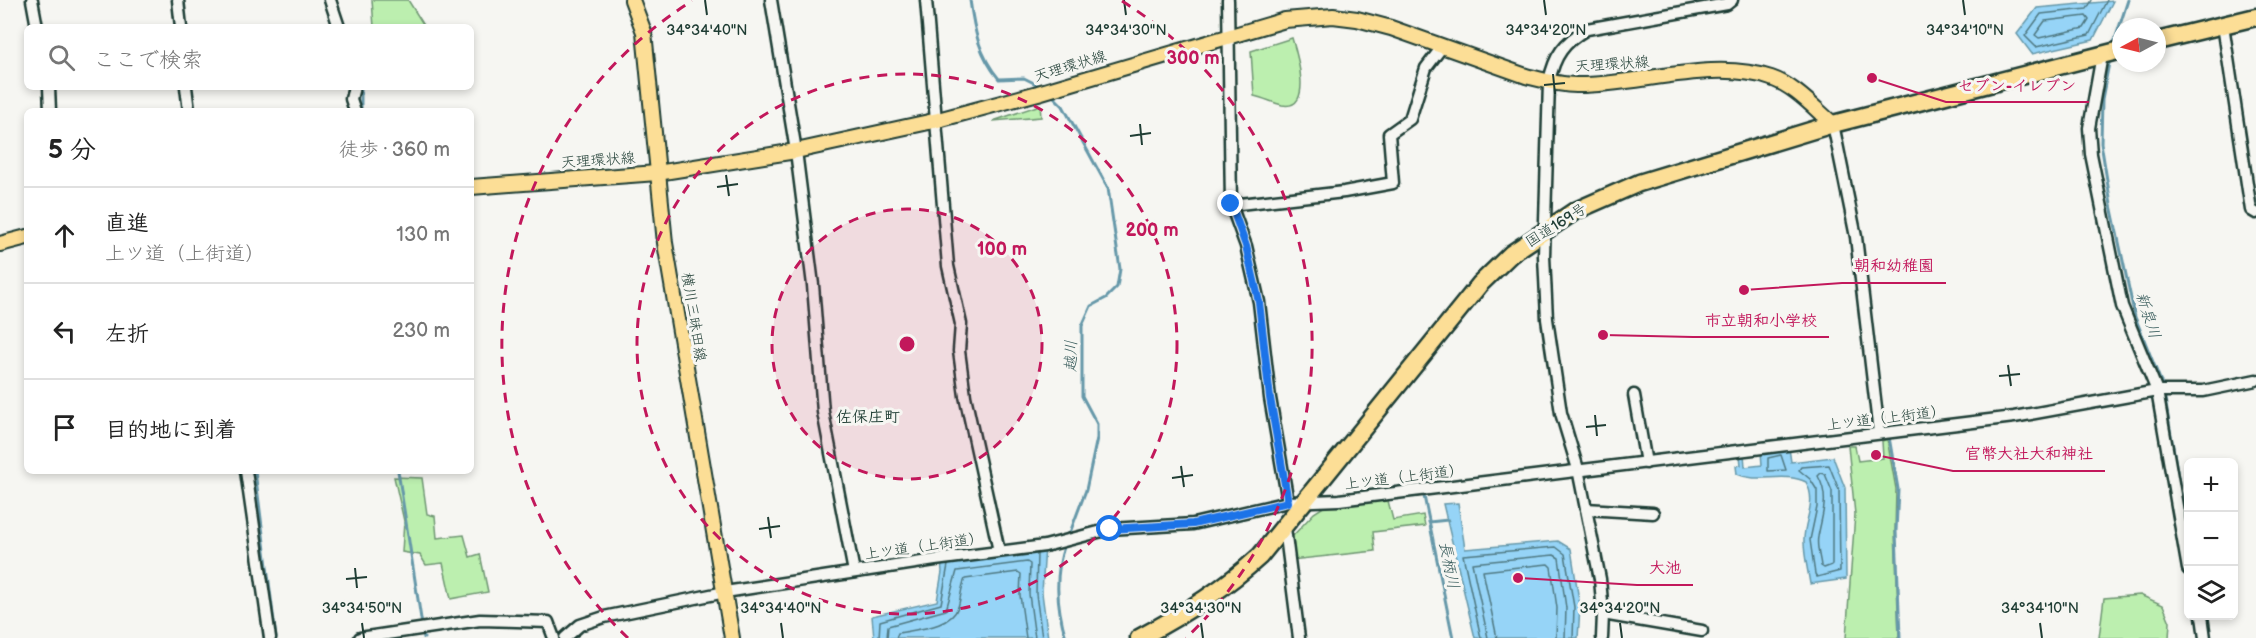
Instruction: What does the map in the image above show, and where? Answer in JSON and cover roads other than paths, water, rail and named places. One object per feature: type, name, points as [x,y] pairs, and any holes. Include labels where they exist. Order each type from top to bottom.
[{"type":"highway","points":[[2166,39],[2256,17]]},
{"type":"highway","name":"国道169号","points":[[1139,638],[1176,619],[1234,580],[1285,528],[1480,284],[1511,254],[1575,211],[1639,183],[1833,124],[2112,52]]},
{"type":"main road","name":"横川三昧田線","points":[[632,0],[644,32],[657,172],[669,266],[732,638]]},
{"type":"main road","name":"天理環状線","points":[[474,188],[657,172],[796,151],[938,120],[1285,20],[1333,16],[1391,28],[1549,82],[1576,85],[1737,71],[1772,78],[1792,89],[1833,124]]},
{"type":"main road","points":[[0,244],[24,238]]},
{"type":"street","points":[[32,0],[36,24]]},
{"type":"street","points":[[178,0],[181,24]]},
{"type":"street","points":[[330,0],[338,24]]},
{"type":"street","points":[[771,0],[796,151],[813,285],[823,412],[854,572]]},
{"type":"street","points":[[926,0],[938,120],[948,266],[961,324],[959,351],[999,551]]},
{"type":"street","points":[[1228,0],[1231,204],[1246,246],[1259,302],[1270,398],[1288,502]]},
{"type":"street","points":[[1602,638],[1603,614],[1600,579],[1578,469],[1561,412],[1547,319],[1545,231],[1549,82],[1554,60],[1573,37],[1587,29],[1727,4],[1732,0]]},
{"type":"street","points":[[2223,25],[2251,210],[2256,213]]},
{"type":"street","points":[[1231,204],[1344,192],[1393,183],[1389,134],[1410,119],[1426,68],[1442,47]]},
{"type":"street","points":[[2102,54],[2089,128],[2091,154],[2122,306],[2157,391],[2187,566]]},
{"type":"street","points":[[49,90],[50,108]]},
{"type":"street","points":[[186,90],[189,108]]},
{"type":"street","points":[[353,90],[351,99],[354,108]]},
{"type":"street","points":[[1833,124],[1857,237],[1879,433]]},
{"type":"street","name":"上ツ道（上街道）","points":[[565,638],[580,625],[604,617],[725,592],[1045,546],[1110,529],[1193,524],[1288,502],[1339,500],[2035,414],[2157,391],[2203,391],[2256,380]]},
{"type":"street","points":[[1634,395],[1646,463]]},
{"type":"street","points":[[246,474],[270,638]]},
{"type":"street","points":[[1586,509],[1653,513]]},
{"type":"street","points":[[1285,528],[1299,638]]},
{"type":"street","points":[[1603,614],[1702,631]]},
{"type":"street","points":[[360,638],[480,620],[519,620],[548,622],[554,638]]},
{"type":"street","points":[[2203,620],[2205,638]]},
{"type":"water","points":[[2113,1],[2093,40],[2032,54],[2017,34],[2037,8]]},
{"type":"water","points":[[1789,448],[1791,462],[1833,457],[1845,488],[1846,579],[1810,584],[1804,547],[1804,534],[1811,498],[1806,482],[1789,478],[1745,477],[1737,474],[1736,466],[1741,465],[1740,455],[1744,454],[1745,467],[1762,465],[1761,452]]},
{"type":"water","points":[[1458,503],[1465,549],[1558,541],[1571,549],[1580,607],[1578,638],[1475,638],[1443,504]]},
{"type":"water","points":[[1045,546],[1042,593],[1048,638],[874,638],[872,616],[937,601],[942,572],[941,559]]},
{"type":"waterway","name":"越川","points":[[970,0],[978,42],[999,79],[1024,78],[1044,88]]},
{"type":"waterway","points":[[2122,18],[2128,0]]},
{"type":"waterway","name":"新泉川","points":[[2110,58],[2102,99],[2101,143],[2111,205],[2135,317],[2163,387]]},
{"type":"waterway","points":[[361,90],[361,108]]},
{"type":"waterway","name":"越川","points":[[1051,94],[1063,106],[1108,188],[1120,269],[1117,287],[1106,298],[1091,306],[1082,326],[1082,396],[1097,424],[1097,438],[1086,490],[1068,538]]},
{"type":"waterway","name":"新泉川","points":[[2164,393],[2184,512]]},
{"type":"waterway","points":[[1889,437],[1898,489],[1896,531],[1900,638]]},
{"type":"waterway","points":[[255,474],[276,638]]},
{"type":"waterway","points":[[398,474],[424,638]]},
{"type":"waterway","name":"長柄川","points":[[1424,496],[1453,638]]},
{"type":"waterway","points":[[1429,522],[1448,520]]},
{"type":"waterway","name":"越川","points":[[1065,544],[1059,567],[1058,591],[1060,615],[1066,638]]},
{"type":"waterway","name":"新泉川","points":[[2208,620],[2209,629]]},
{"type":"place","name":"セブン-イレブン","points":[[1872,78]]},
{"type":"place","name":"朝和幼稚園","points":[[1744,290]]},
{"type":"place","name":"市立朝和小学校","points":[[1603,335]]},
{"type":"place","name":"官幣大社大和神社","points":[[1876,455]]},
{"type":"place","name":"大池","points":[[1518,578]]},
{"type":"district","name":"佐保庄町","points":[[868,416]]}]
